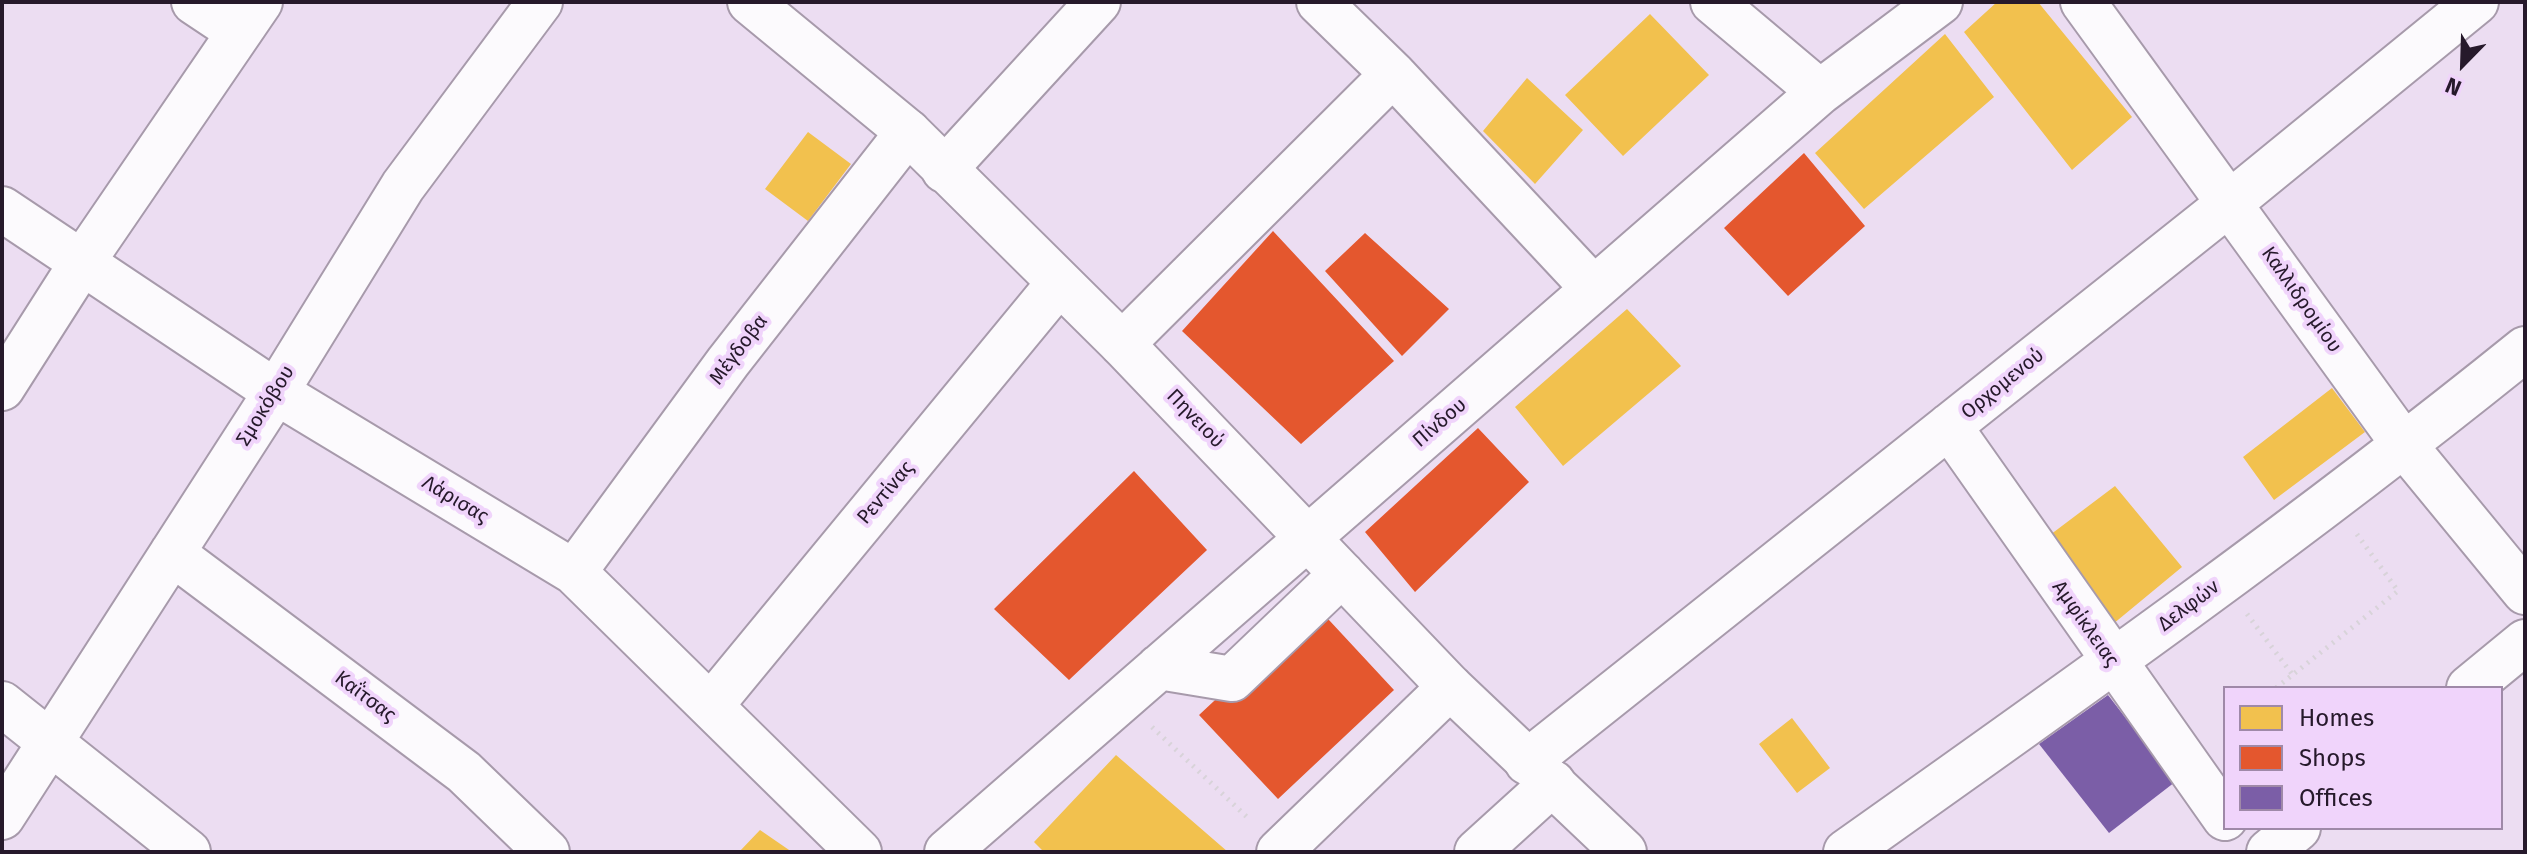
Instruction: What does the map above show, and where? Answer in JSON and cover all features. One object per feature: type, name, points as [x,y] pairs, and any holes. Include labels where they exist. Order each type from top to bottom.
[{"type":"street","points":[[2,388],[81,264],[250,17],[194,2]]},
{"type":"street","name":"Σμοκόβου","points":[[2,817],[276,392],[403,186],[540,2]]},
{"type":"street","name":"Πηνειού","points":[[750,2],[908,132],[1122,344],[1450,687],[1624,852]]},
{"type":"street","points":[[944,170],[1098,2]]},
{"type":"street","points":[[1319,2],[1393,74],[1593,288]]},
{"type":"street","points":[[1713,2],[1820,92]]},
{"type":"street","name":"Πίνδου","points":[[947,852],[1820,92],[1940,2]]},
{"type":"street","name":"Καλλιδρομίου","points":[[2083,2],[2405,446],[2525,592]]},
{"type":"street","name":"Ορχομενού","points":[[1477,852],[1540,773],[1949,426],[2476,2]]},
{"type":"street","points":[[1122,344],[1393,74]]},
{"type":"street","name":"Μέγδοβα","points":[[574,572],[728,362],[908,132]]},
{"type":"street","name":"Λάρισας","points":[[2,209],[276,392],[574,572],[712,704],[859,852]]},
{"type":"street","name":"Ρεντίνας","points":[[712,704],[1059,283]]},
{"type":"street","name":"Δελφών","points":[[1846,852],[2223,581],[2405,446],[2525,349]]},
{"type":"street","name":"Αμφίκλειας","points":[[1949,426],[2112,663],[2223,815]]},
{"type":"street","name":"Καΐτσας","points":[[172,553],[464,772],[547,852]]},
{"type":"street","points":[[1159,667],[1232,679],[1342,574]]},
{"type":"street","points":[[2471,686],[2525,642]]},
{"type":"street","points":[[1280,851],[1450,687]]},
{"type":"street","points":[[2,704],[188,852]]},
{"type":"street","points":[[2233,830],[2249,852]]},
{"type":"street","points":[[2269,852],[2296,830]]},
{"type":"path","points":[[2278,686],[2398,591],[2334,498]]},
{"type":"path","points":[[2223,581],[2292,674]]},
{"type":"path","points":[[1122,699],[1280,851]]},
{"type":"building: Homes","points":[[1997,2],[2038,2],[2132,117],[2072,170],[1964,32]]},
{"type":"building: Homes","points":[[1650,14],[1709,75],[1623,156],[1565,95]]},
{"type":"building: Homes","points":[[1945,34],[1994,97],[1864,209],[1815,153]]},
{"type":"building: Homes","points":[[1527,78],[1583,130],[1535,184],[1483,131]]},
{"type":"building: Homes","points":[[808,132],[851,164],[808,221],[765,189]]},
{"type":"building: Homes","points":[[1627,309],[1681,366],[1563,466],[1515,407]]},
{"type":"building: Homes","points":[[2332,388],[2365,432],[2274,500],[2243,457]]},
{"type":"building: Homes","points":[[2115,486],[2182,567],[2107,629],[2038,544]]},
{"type":"building: Homes","points":[[1792,718],[1830,768],[1797,793],[1759,744]]},
{"type":"building: Homes","points":[[1116,755],[1228,852],[1044,852],[1034,842]]},
{"type":"building: Homes","points":[[760,830],[792,852],[739,852]]},
{"type":"building: Shops","points":[[1804,153],[1865,226],[1788,296],[1724,228]]},
{"type":"building: Shops","points":[[1273,231],[1394,361],[1301,444],[1182,331]]},
{"type":"building: Shops","points":[[1365,233],[1449,309],[1402,356],[1325,271]]},
{"type":"building: Shops","points":[[1478,428],[1529,482],[1415,592],[1365,532]]},
{"type":"building: Shops","points":[[1134,471],[1207,550],[1069,680],[994,609]]},
{"type":"building: Shops","points":[[1316,606],[1394,690],[1278,799],[1199,715]]},
{"type":"building: Offices","points":[[2108,695],[2175,782],[2109,833],[2039,744]]}]
